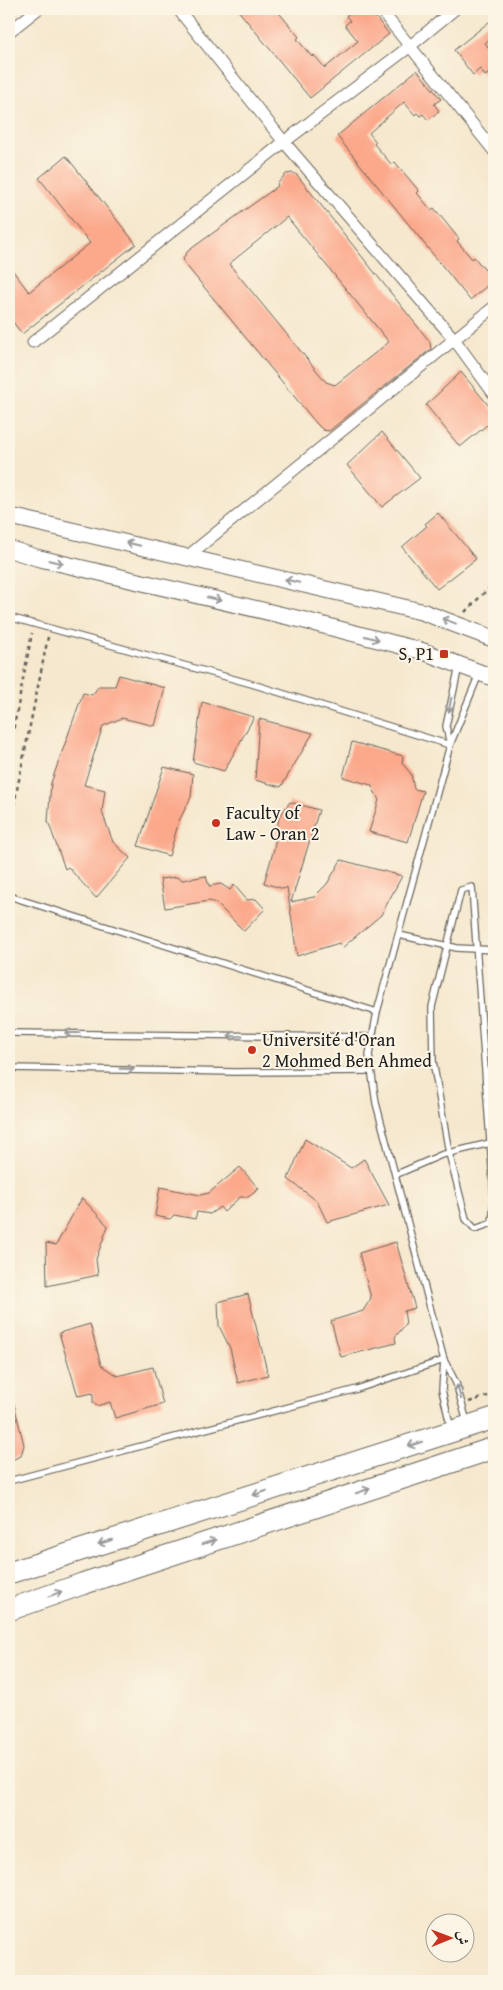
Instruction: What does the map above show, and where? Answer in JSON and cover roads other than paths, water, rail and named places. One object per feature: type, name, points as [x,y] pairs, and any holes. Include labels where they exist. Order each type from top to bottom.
[{"type":"highway","points":[[9,1573],[494,1418]]},
{"type":"highway","points":[[9,1610],[494,1448]]},
{"type":"main road","points":[[9,516],[423,612],[494,639]]},
{"type":"main road","points":[[9,549],[47,560],[304,620],[422,651],[487,675]]},
{"type":"street","points":[[10,31],[38,9]]},
{"type":"street","points":[[178,9],[284,142],[454,339],[494,394]]},
{"type":"street","points":[[380,9],[494,151]]},
{"type":"street","points":[[32,342],[284,142],[410,47],[455,9]]},
{"type":"street","points":[[188,556],[494,307]]},
{"type":"lane","points":[[9,617],[252,684],[450,745]]},
{"type":"lane","points":[[450,745],[446,726],[459,665]]},
{"type":"lane","points":[[460,1429],[462,1404],[453,1377],[444,1360],[395,1175],[370,1071],[369,1055],[377,1012],[450,745],[487,675]]},
{"type":"lane","points":[[494,1197],[492,1142],[472,887],[461,890],[432,1007],[433,1061],[449,1153],[466,1220],[475,1229],[492,1223],[494,1201]]},
{"type":"lane","points":[[9,896],[377,1012]]},
{"type":"lane","points":[[399,935],[446,946],[494,950]]},
{"type":"lane","points":[[9,1033],[371,1037]]},
{"type":"lane","points":[[9,1068],[236,1072],[370,1071]]},
{"type":"lane","points":[[395,1175],[449,1153],[492,1142]]},
{"type":"lane","points":[[444,1360],[442,1390],[460,1429]]},
{"type":"lane","points":[[9,1482],[357,1389],[444,1360]]},
{"type":"place","name":"S, P1","points":[[444,654]]},
{"type":"place","name":"Faculty of Law - Oran 2","points":[[216,823]]},
{"type":"place","name":"Université d'Oran 2 Mohmed Ben Ahmed","points":[[252,1050]]}]
